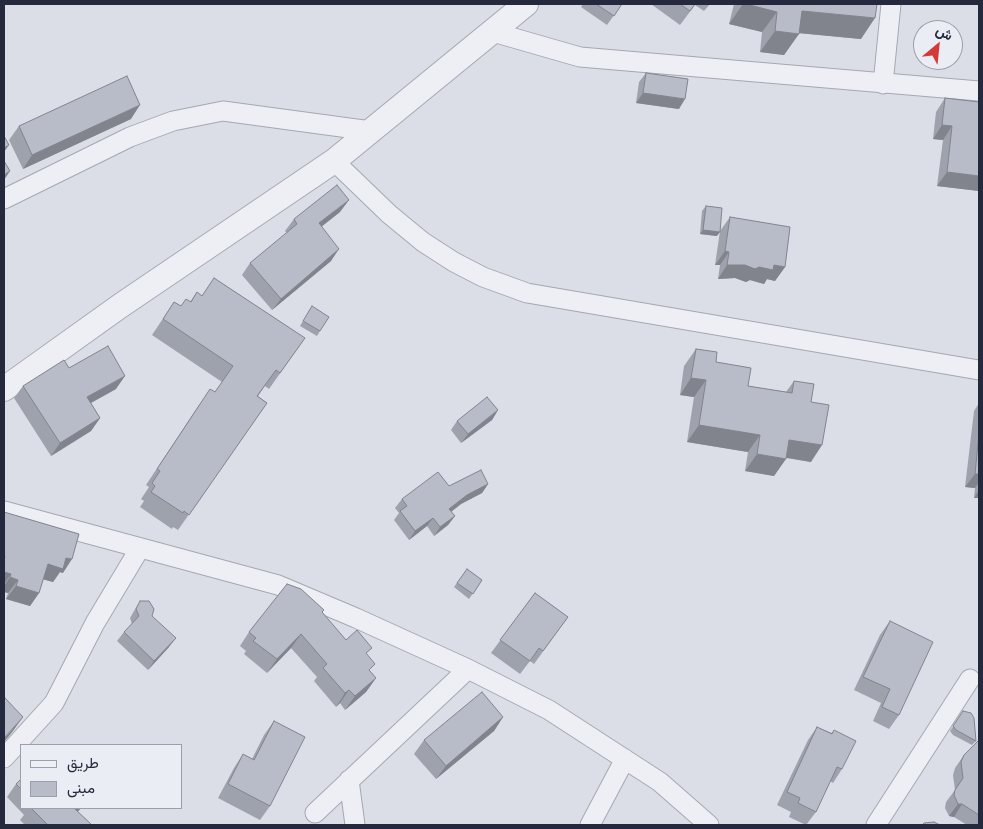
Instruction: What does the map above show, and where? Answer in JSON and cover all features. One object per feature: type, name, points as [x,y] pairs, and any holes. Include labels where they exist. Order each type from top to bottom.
[{"type":"street","points":[[4,389],[120,306],[334,161],[526,4]]},
{"type":"street","points":[[882,84],[891,4]]},
{"type":"street","points":[[494,32],[580,57],[979,91]]},
{"type":"street","points":[[4,199],[130,137],[173,121],[223,111],[371,131]]},
{"type":"street","points":[[334,161],[389,214],[423,242],[454,262],[483,277],[527,293],[979,370]]},
{"type":"street","points":[[4,511],[278,585],[468,669],[549,710],[625,759],[660,782],[709,825]]},
{"type":"street","points":[[4,758],[54,703],[95,623],[140,548]]},
{"type":"street","points":[[315,812],[468,669]]},
{"type":"street","points":[[876,825],[970,679]]},
{"type":"street","points":[[590,825],[625,759]]},
{"type":"street","points":[[349,780],[355,825]]},
{"type":"building","points":[[596,4],[622,4],[614,16]]},
{"type":"building","points":[[680,4],[695,4],[690,11]]},
{"type":"building","points":[[746,4],[877,4],[875,18],[802,11],[799,34],[775,31],[777,12]]},
{"type":"building","points":[[646,73],[688,79],[685,99],[643,93]]},
{"type":"building","points":[[127,76],[140,105],[32,155],[19,126]]},
{"type":"building","points":[[945,98],[979,102],[979,176],[947,172],[952,126],[942,125]]},
{"type":"building","points":[[4,136],[9,145],[4,148]]},
{"type":"building","points":[[4,161],[10,171],[4,175]]},
{"type":"building","points":[[337,185],[349,200],[319,223],[339,249],[281,299],[250,263],[297,224],[294,219]]},
{"type":"building","points":[[706,206],[722,208],[720,232],[703,230]]},
{"type":"building","points":[[730,217],[790,227],[785,267],[774,265],[773,270],[759,267],[755,269],[745,265],[727,265],[729,252],[725,251]]},
{"type":"building","points":[[214,278],[305,338],[280,373],[276,370],[257,396],[267,403],[189,515],[151,492],[155,486],[152,483],[160,471],[157,469],[210,389],[215,392],[233,366],[163,319],[174,302],[181,306],[186,299],[191,302],[197,292],[202,296]]},
{"type":"building","points":[[312,306],[329,317],[320,331],[303,321]]},
{"type":"building","points":[[108,346],[125,376],[87,397],[100,418],[60,443],[23,386],[64,360],[69,368]]},
{"type":"building","points":[[696,349],[717,352],[716,362],[751,368],[748,386],[792,393],[794,381],[814,384],[811,402],[829,405],[822,445],[789,440],[786,459],[757,454],[760,435],[699,425],[706,380],[691,378]]},
{"type":"building","points":[[487,397],[498,410],[468,434],[457,421]]},
{"type":"building","points":[[979,433],[979,474],[975,474]]},
{"type":"building","points":[[481,470],[488,484],[467,495],[449,509],[455,516],[440,527],[433,518],[415,531],[400,511],[407,506],[402,499],[438,472],[449,486]]},
{"type":"building","points":[[4,512],[79,534],[72,559],[66,558],[63,569],[48,564],[39,593],[16,586],[18,580],[10,577],[11,574],[4,572]]},
{"type":"building","points":[[467,569],[482,580],[473,594],[457,583]]},
{"type":"building","points":[[287,584],[301,589],[324,610],[322,612],[346,640],[357,630],[372,648],[366,653],[375,664],[369,670],[376,678],[355,696],[349,690],[345,693],[323,668],[327,664],[301,634],[277,659],[253,641],[256,638],[249,632]]},
{"type":"building","points":[[535,593],[568,617],[543,651],[539,648],[530,661],[500,640]]},
{"type":"building","points":[[140,601],[149,601],[154,609],[152,616],[176,638],[154,661],[124,632],[139,616],[136,609]]},
{"type":"building","points":[[890,621],[933,642],[899,715],[882,707],[890,689],[863,677]]},
{"type":"building","points":[[482,692],[503,717],[446,766],[424,740]]},
{"type":"building","points":[[4,699],[23,717],[5,737],[4,744]]},
{"type":"building","points":[[963,711],[971,713],[974,718],[976,741],[956,730],[953,726]]},
{"type":"building","points":[[274,721],[305,737],[270,806],[228,784],[243,754],[254,760]]},
{"type":"building","points":[[817,727],[832,734],[834,730],[856,741],[842,769],[837,767],[816,812],[798,803],[800,798],[787,792]]},
{"type":"building","points":[[979,740],[979,815],[962,804],[958,804],[954,795],[963,778],[961,762],[964,755]]},
{"type":"building","points":[[20,780],[20,788],[16,784]]},
{"type":"building","points":[[32,809],[75,809],[92,825],[48,825]]},
{"type":"building","points":[[934,822],[940,825],[922,825],[924,823]]}]
